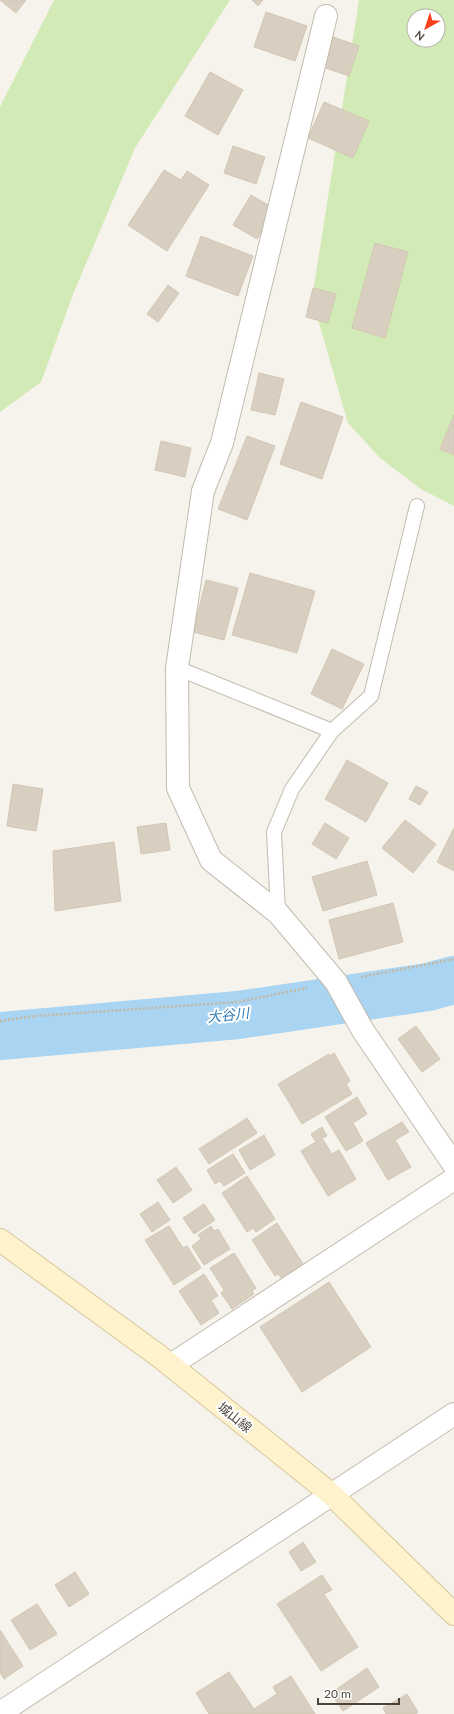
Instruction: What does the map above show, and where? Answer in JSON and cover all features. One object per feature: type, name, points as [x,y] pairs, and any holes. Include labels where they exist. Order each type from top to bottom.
[{"type":"main road","name":"城山線","points":[[0,1240],[171,1365],[331,1494],[454,1614]]},
{"type":"street","points":[[326,16],[222,443],[203,491],[177,668],[178,788],[211,860],[278,913],[338,986],[362,1029],[454,1165]]},
{"type":"street","points":[[171,1365],[454,1179]]},
{"type":"street","points":[[0,1713],[454,1414]]},
{"type":"lane","points":[[278,913],[274,832],[292,789],[332,731],[371,696],[417,506]]},
{"type":"lane","points":[[177,668],[332,731]]},
{"type":"path","points":[[0,1021],[35,1016],[238,1002],[338,986],[454,959]]},
{"type":"green space","points":[[54,0],[230,0],[135,148],[74,292],[41,382],[0,412],[0,107]]},
{"type":"green space","points":[[359,0],[454,0],[454,506],[421,489],[380,458],[348,423],[312,299]]},
{"type":"building","points":[[0,0],[26,0],[16,13]]},
{"type":"building","points":[[252,0],[263,0],[258,6]]},
{"type":"building","points":[[266,12],[307,26],[295,61],[254,47]]},
{"type":"building","points":[[333,37],[359,46],[349,76],[323,67]]},
{"type":"building","points":[[210,72],[243,90],[218,135],[185,116]]},
{"type":"building","points":[[324,102],[369,121],[353,158],[308,138]]},
{"type":"building","points":[[233,146],[265,157],[256,184],[224,173]]},
{"type":"building","points":[[164,170],[181,180],[187,171],[209,185],[167,251],[128,225]]},
{"type":"building","points":[[251,195],[275,209],[257,239],[233,225]]},
{"type":"building","points":[[201,236],[253,256],[238,296],[186,276]]},
{"type":"building","points":[[375,243],[408,252],[385,338],[352,328]]},
{"type":"building","points":[[168,285],[179,293],[158,322],[147,314]]},
{"type":"building","points":[[313,288],[336,294],[328,323],[306,317]]},
{"type":"building","points":[[259,373],[284,379],[275,415],[251,410]]},
{"type":"building","points":[[301,402],[343,417],[322,479],[280,464]]},
{"type":"building","points":[[454,415],[454,455],[440,449]]},
{"type":"building","points":[[247,436],[275,446],[247,520],[218,509]]},
{"type":"building","points":[[161,441],[191,448],[185,477],[155,470]]},
{"type":"building","points":[[250,573],[315,591],[297,653],[232,635]]},
{"type":"building","points":[[206,580],[238,588],[224,640],[193,632]]},
{"type":"building","points":[[332,649],[364,664],[342,709],[311,694]]},
{"type":"building","points":[[347,760],[388,783],[366,822],[325,799]]},
{"type":"building","points":[[13,784],[43,789],[36,831],[7,826]]},
{"type":"building","points":[[416,786],[428,792],[420,805],[409,799]]},
{"type":"building","points":[[405,820],[436,844],[413,873],[382,848]]},
{"type":"building","points":[[166,823],[170,850],[141,854],[137,827]]},
{"type":"building","points":[[325,823],[349,838],[336,859],[312,844]]},
{"type":"building","points":[[454,828],[454,871],[437,862]]},
{"type":"building","points":[[114,842],[121,901],[55,911],[53,851]]},
{"type":"building","points":[[367,861],[377,895],[323,911],[312,877]]},
{"type":"building","points":[[393,903],[403,942],[339,959],[329,920]]},
{"type":"building","points":[[416,1026],[440,1059],[422,1072],[398,1039]]},
{"type":"building","points":[[334,1053],[350,1081],[346,1084],[352,1094],[302,1124],[278,1084],[329,1054],[330,1056]]},
{"type":"building","points":[[357,1097],[367,1114],[353,1123],[363,1141],[346,1151],[325,1117]]},
{"type":"building","points":[[247,1118],[257,1133],[209,1164],[199,1149]]},
{"type":"building","points":[[402,1122],[409,1132],[395,1140],[411,1167],[388,1180],[366,1143]]},
{"type":"building","points":[[322,1127],[327,1136],[322,1138],[332,1154],[339,1150],[356,1179],[328,1196],[301,1151],[316,1142],[311,1134]]},
{"type":"building","points":[[264,1135],[275,1155],[250,1170],[239,1150]]},
{"type":"building","points":[[233,1154],[245,1173],[224,1186],[220,1181],[215,1184],[207,1170]]},
{"type":"building","points":[[176,1167],[192,1190],[173,1203],[157,1180]]},
{"type":"building","points":[[247,1176],[275,1219],[256,1232],[253,1228],[247,1232],[222,1193]]},
{"type":"building","points":[[158,1202],[170,1220],[152,1232],[140,1214]]},
{"type":"building","points":[[204,1204],[215,1220],[194,1234],[183,1218]]},
{"type":"building","points":[[277,1223],[303,1264],[281,1278],[278,1274],[275,1276],[252,1240]]},
{"type":"building","points":[[169,1226],[183,1248],[187,1246],[201,1268],[174,1285],[145,1240]]},
{"type":"building","points":[[211,1226],[214,1231],[218,1229],[230,1249],[204,1265],[192,1246],[201,1239],[198,1235]]},
{"type":"building","points":[[234,1253],[256,1288],[252,1291],[254,1294],[232,1309],[221,1293],[224,1290],[210,1268]]},
{"type":"building","points":[[204,1274],[218,1296],[211,1300],[219,1313],[201,1325],[179,1291]]},
{"type":"building","points":[[329,1282],[371,1347],[302,1392],[260,1327]]},
{"type":"building","points":[[303,1542],[316,1562],[301,1571],[289,1552]]},
{"type":"building","points":[[75,1572],[89,1594],[69,1607],[55,1585]]},
{"type":"building","points":[[322,1575],[332,1590],[324,1594],[358,1647],[321,1671],[277,1604]]},
{"type":"building","points":[[37,1604],[57,1634],[30,1650],[11,1620]]},
{"type":"building","points":[[0,1630],[23,1666],[4,1679],[0,1672]]},
{"type":"building","points":[[367,1668],[379,1687],[343,1711],[331,1693]]},
{"type":"building","points":[[229,1672],[254,1709],[277,1694],[273,1687],[291,1676],[315,1714],[209,1714],[196,1693]]},
{"type":"building","points":[[407,1694],[418,1712],[415,1714],[386,1714],[383,1708]]},
{"type":"waterway","name":"大谷川","points":[[0,1036],[238,1015],[428,987],[454,980]]}]
